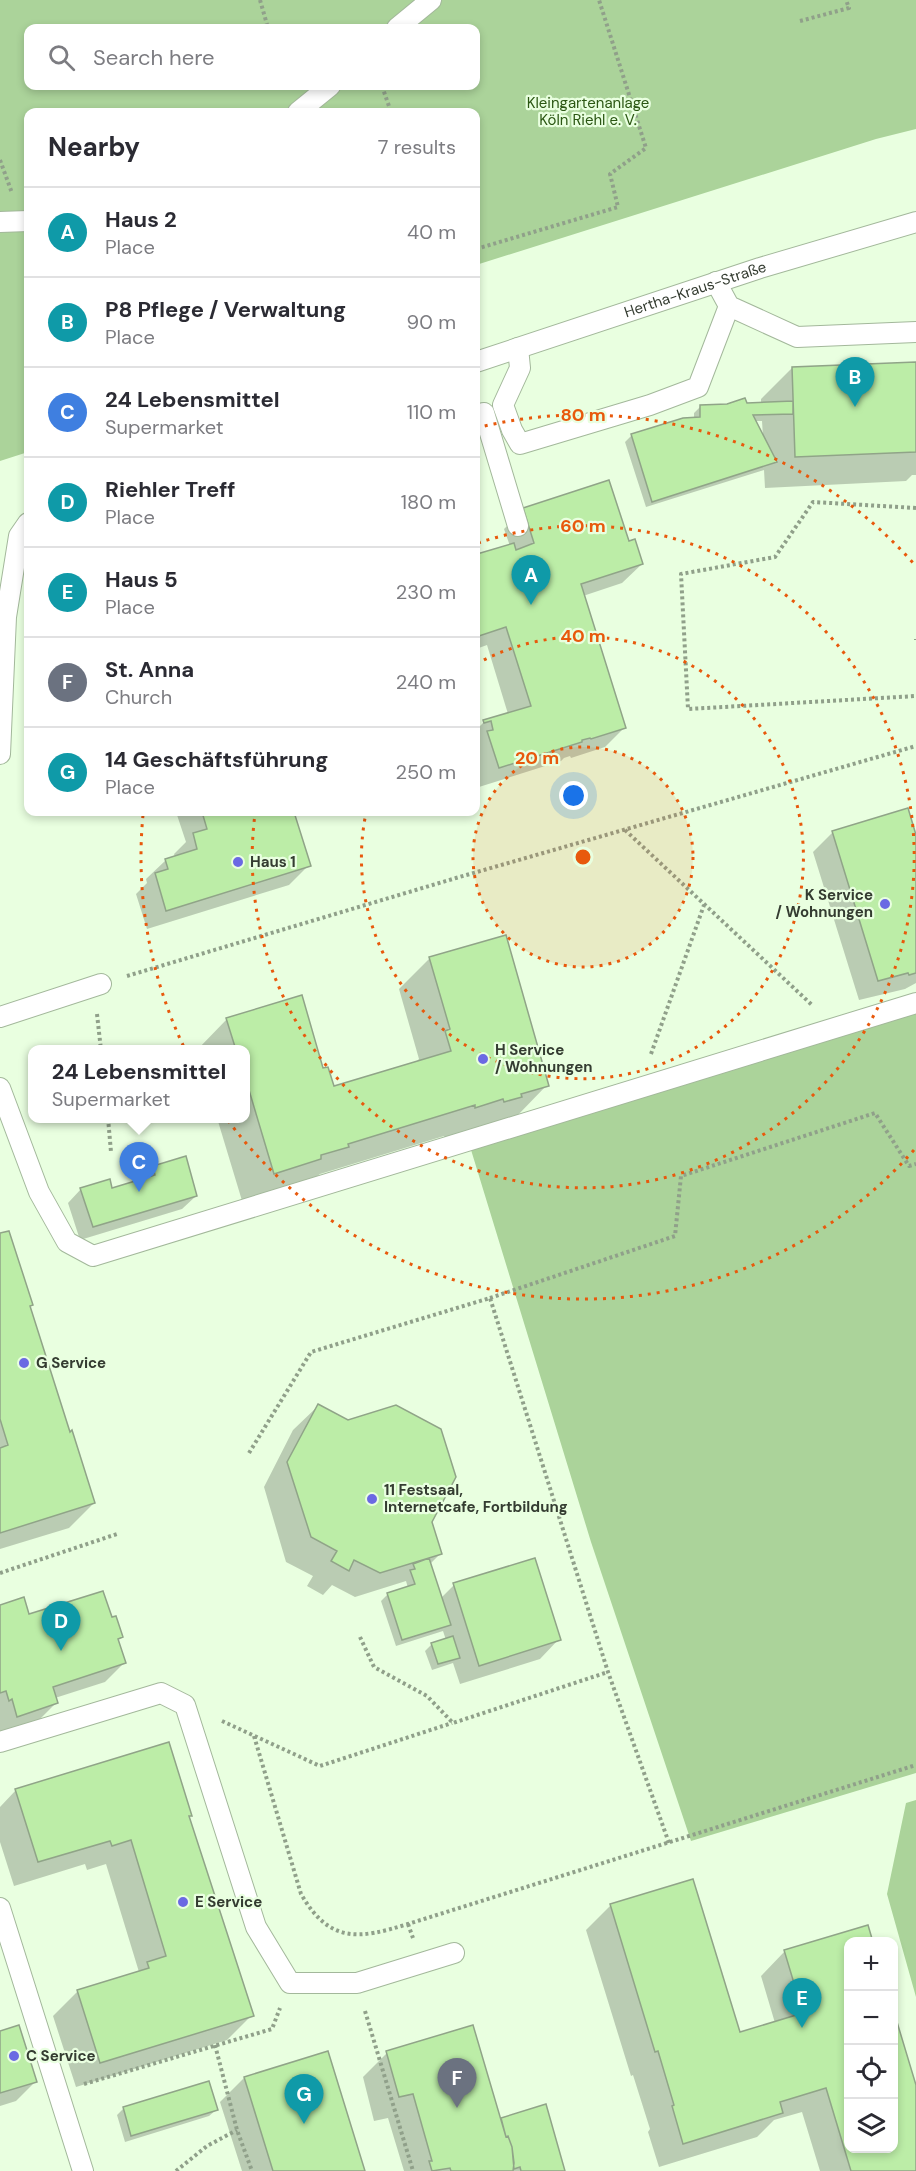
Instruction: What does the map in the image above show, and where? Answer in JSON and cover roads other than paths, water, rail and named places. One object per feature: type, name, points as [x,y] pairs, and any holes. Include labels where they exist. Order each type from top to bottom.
[{"type":"lane","points":[[402,24],[431,0]]},
{"type":"lane","points":[[303,108],[325,90]]},
{"type":"lane","points":[[0,222],[24,220]]},
{"type":"lane","name":"Hertha-Kraus-Straße","points":[[480,361],[716,282],[916,222]]},
{"type":"lane","points":[[716,282],[729,306],[797,337],[916,332]]},
{"type":"lane","points":[[518,348],[520,368],[503,405],[520,444],[650,405],[698,387],[729,306]]},
{"type":"lane","points":[[480,414],[484,413],[518,526]]},
{"type":"lane","points":[[0,754],[6,616],[19,536],[24,529]]},
{"type":"lane","points":[[0,1017],[101,984]]},
{"type":"lane","points":[[0,1088],[39,1192],[68,1242],[93,1256],[916,1003]]},
{"type":"lane","points":[[0,1742],[160,1693],[185,1705],[256,1927],[290,1983],[357,1983],[454,1953]]},
{"type":"lane","points":[[0,1908],[83,2171]]},
{"type":"place","name":"P8 Pflege / Verwaltung","points":[[855,407]]},
{"type":"place","name":"Haus 2","points":[[531,605]]},
{"type":"place","name":"Haus 1","points":[[238,862]]},
{"type":"place","name":"K Service / Wohnungen","points":[[885,904]]},
{"type":"place","name":"H Service / Wohnungen","points":[[483,1059]]},
{"type":"place","name":"24 Lebensmittel","points":[[139,1192]]},
{"type":"place","name":"G Service","points":[[24,1363]]},
{"type":"place","name":"11 Festsaal, Internetcafe, Fortbildung","points":[[372,1499]]},
{"type":"place","name":"Riehler Treff","points":[[61,1651]]},
{"type":"place","name":"E Service","points":[[183,1902]]},
{"type":"place","name":"Haus 5","points":[[802,2028]]},
{"type":"place","name":"C Service","points":[[14,2056]]},
{"type":"place","name":"St. Anna","points":[[457,2108]]},
{"type":"place","name":"14 Geschäftsführung","points":[[304,2124]]},
{"type":"park label","name":"Kleingartenanlage Köln Riehl e. V.","points":[[588,112]]}]
